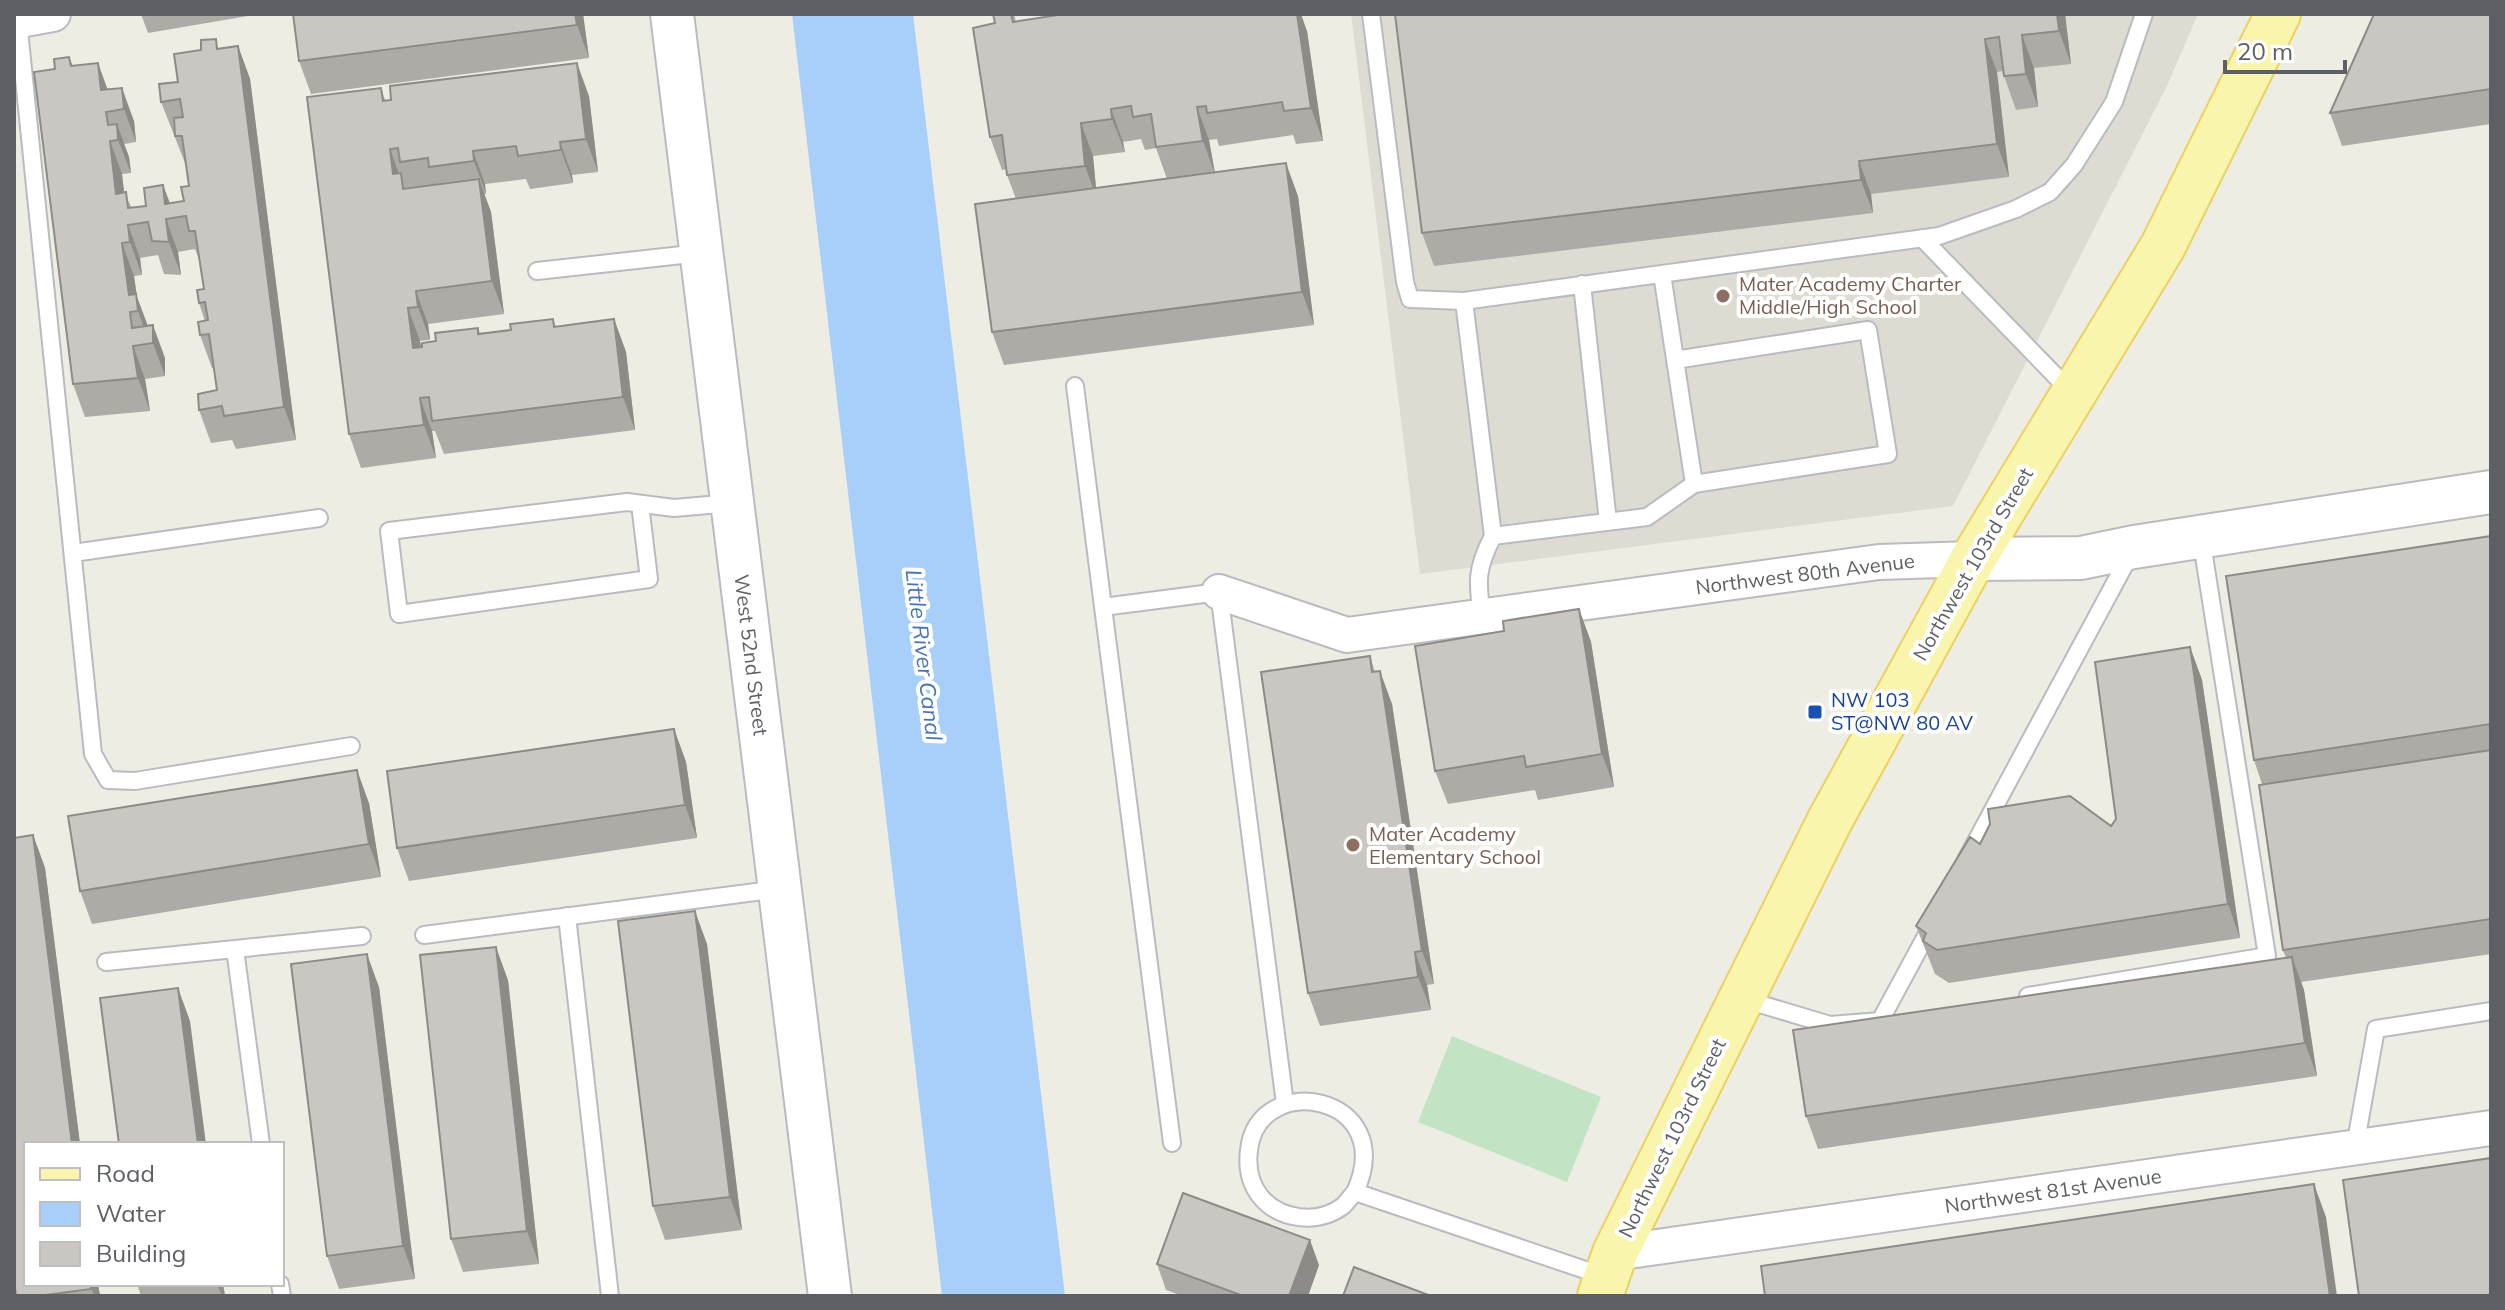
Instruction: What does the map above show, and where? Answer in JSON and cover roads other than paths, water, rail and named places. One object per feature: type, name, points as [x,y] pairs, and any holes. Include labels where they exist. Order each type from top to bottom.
[{"type":"main road","name":"Northwest 103rd Street","points":[[1607,1275],[1829,822],[1973,559],[2163,246],[2278,14]]},
{"type":"street","points":[[16,21],[53,14]]},
{"type":"street","name":"West 52nd Street","points":[[672,14],[830,1296]]},
{"type":"street","name":"Northwest 80th Avenue","points":[[1219,592],[1347,635],[1879,562],[2081,558],[2134,547],[2491,492]]},
{"type":"street","name":"Northwest 81st Avenue","points":[[1607,1275],[2355,1147],[2491,1128]]},
{"type":"lane","points":[[1371,14],[1405,282],[1410,299],[1464,301],[1939,236],[2016,209],[2050,192],[2074,165],[2114,102],[2144,14]]},
{"type":"lane","points":[[16,21],[93,754],[108,780],[135,781],[351,746]]},
{"type":"lane","points":[[1922,238],[2073,395]]},
{"type":"lane","points":[[537,271],[701,253]]},
{"type":"lane","points":[[1662,274],[1694,484]]},
{"type":"lane","points":[[1582,284],[1608,522]]},
{"type":"lane","points":[[1464,301],[1493,536],[1482,558],[1477,581],[1482,617]]},
{"type":"lane","points":[[1493,536],[1647,517],[1694,484],[1888,454],[1868,330],[1675,360]]},
{"type":"lane","points":[[1075,386],[1172,1143]]},
{"type":"lane","points":[[640,504],[649,579],[399,614],[389,531],[627,502],[674,508],[732,503]]},
{"type":"lane","points":[[73,553],[319,518]]},
{"type":"lane","points":[[2004,1000],[2267,956],[2201,537]]},
{"type":"lane","points":[[1962,868],[2134,547]]},
{"type":"lane","points":[[1103,607],[1219,592],[1285,1104]]},
{"type":"lane","points":[[424,935],[780,888]]},
{"type":"lane","points":[[1741,999],[1830,1025],[1888,1020],[1940,910]]},
{"type":"lane","points":[[567,916],[610,1296]]},
{"type":"lane","points":[[106,962],[362,936]]},
{"type":"lane","points":[[235,949],[261,1142]]},
{"type":"lane","points":[[2355,1147],[2376,1029],[2491,1011]]},
{"type":"lane","points":[[1303,1101],[1321,1103],[1338,1110],[1352,1122],[1361,1138],[1365,1156],[1363,1174],[1355,1192],[1343,1205],[1327,1215],[1309,1218],[1291,1216],[1274,1209],[1260,1196],[1251,1180],[1247,1163],[1249,1144],[1256,1127],[1269,1113],[1285,1104],[1303,1101]]},
{"type":"lane","points":[[1355,1192],[1607,1275]]},
{"type":"water","name":"Little River Canal","points":[[792,14],[913,14],[1065,1296],[942,1296]]},
{"type":"place","name":"Mater Academy Charter Middle/High School","points":[[1723,296]]},
{"type":"place","name":"NW 103 ST@NW 80 AV","points":[[1815,712]]},
{"type":"place","name":"Mater Academy Elementary School","points":[[1353,845]]}]
